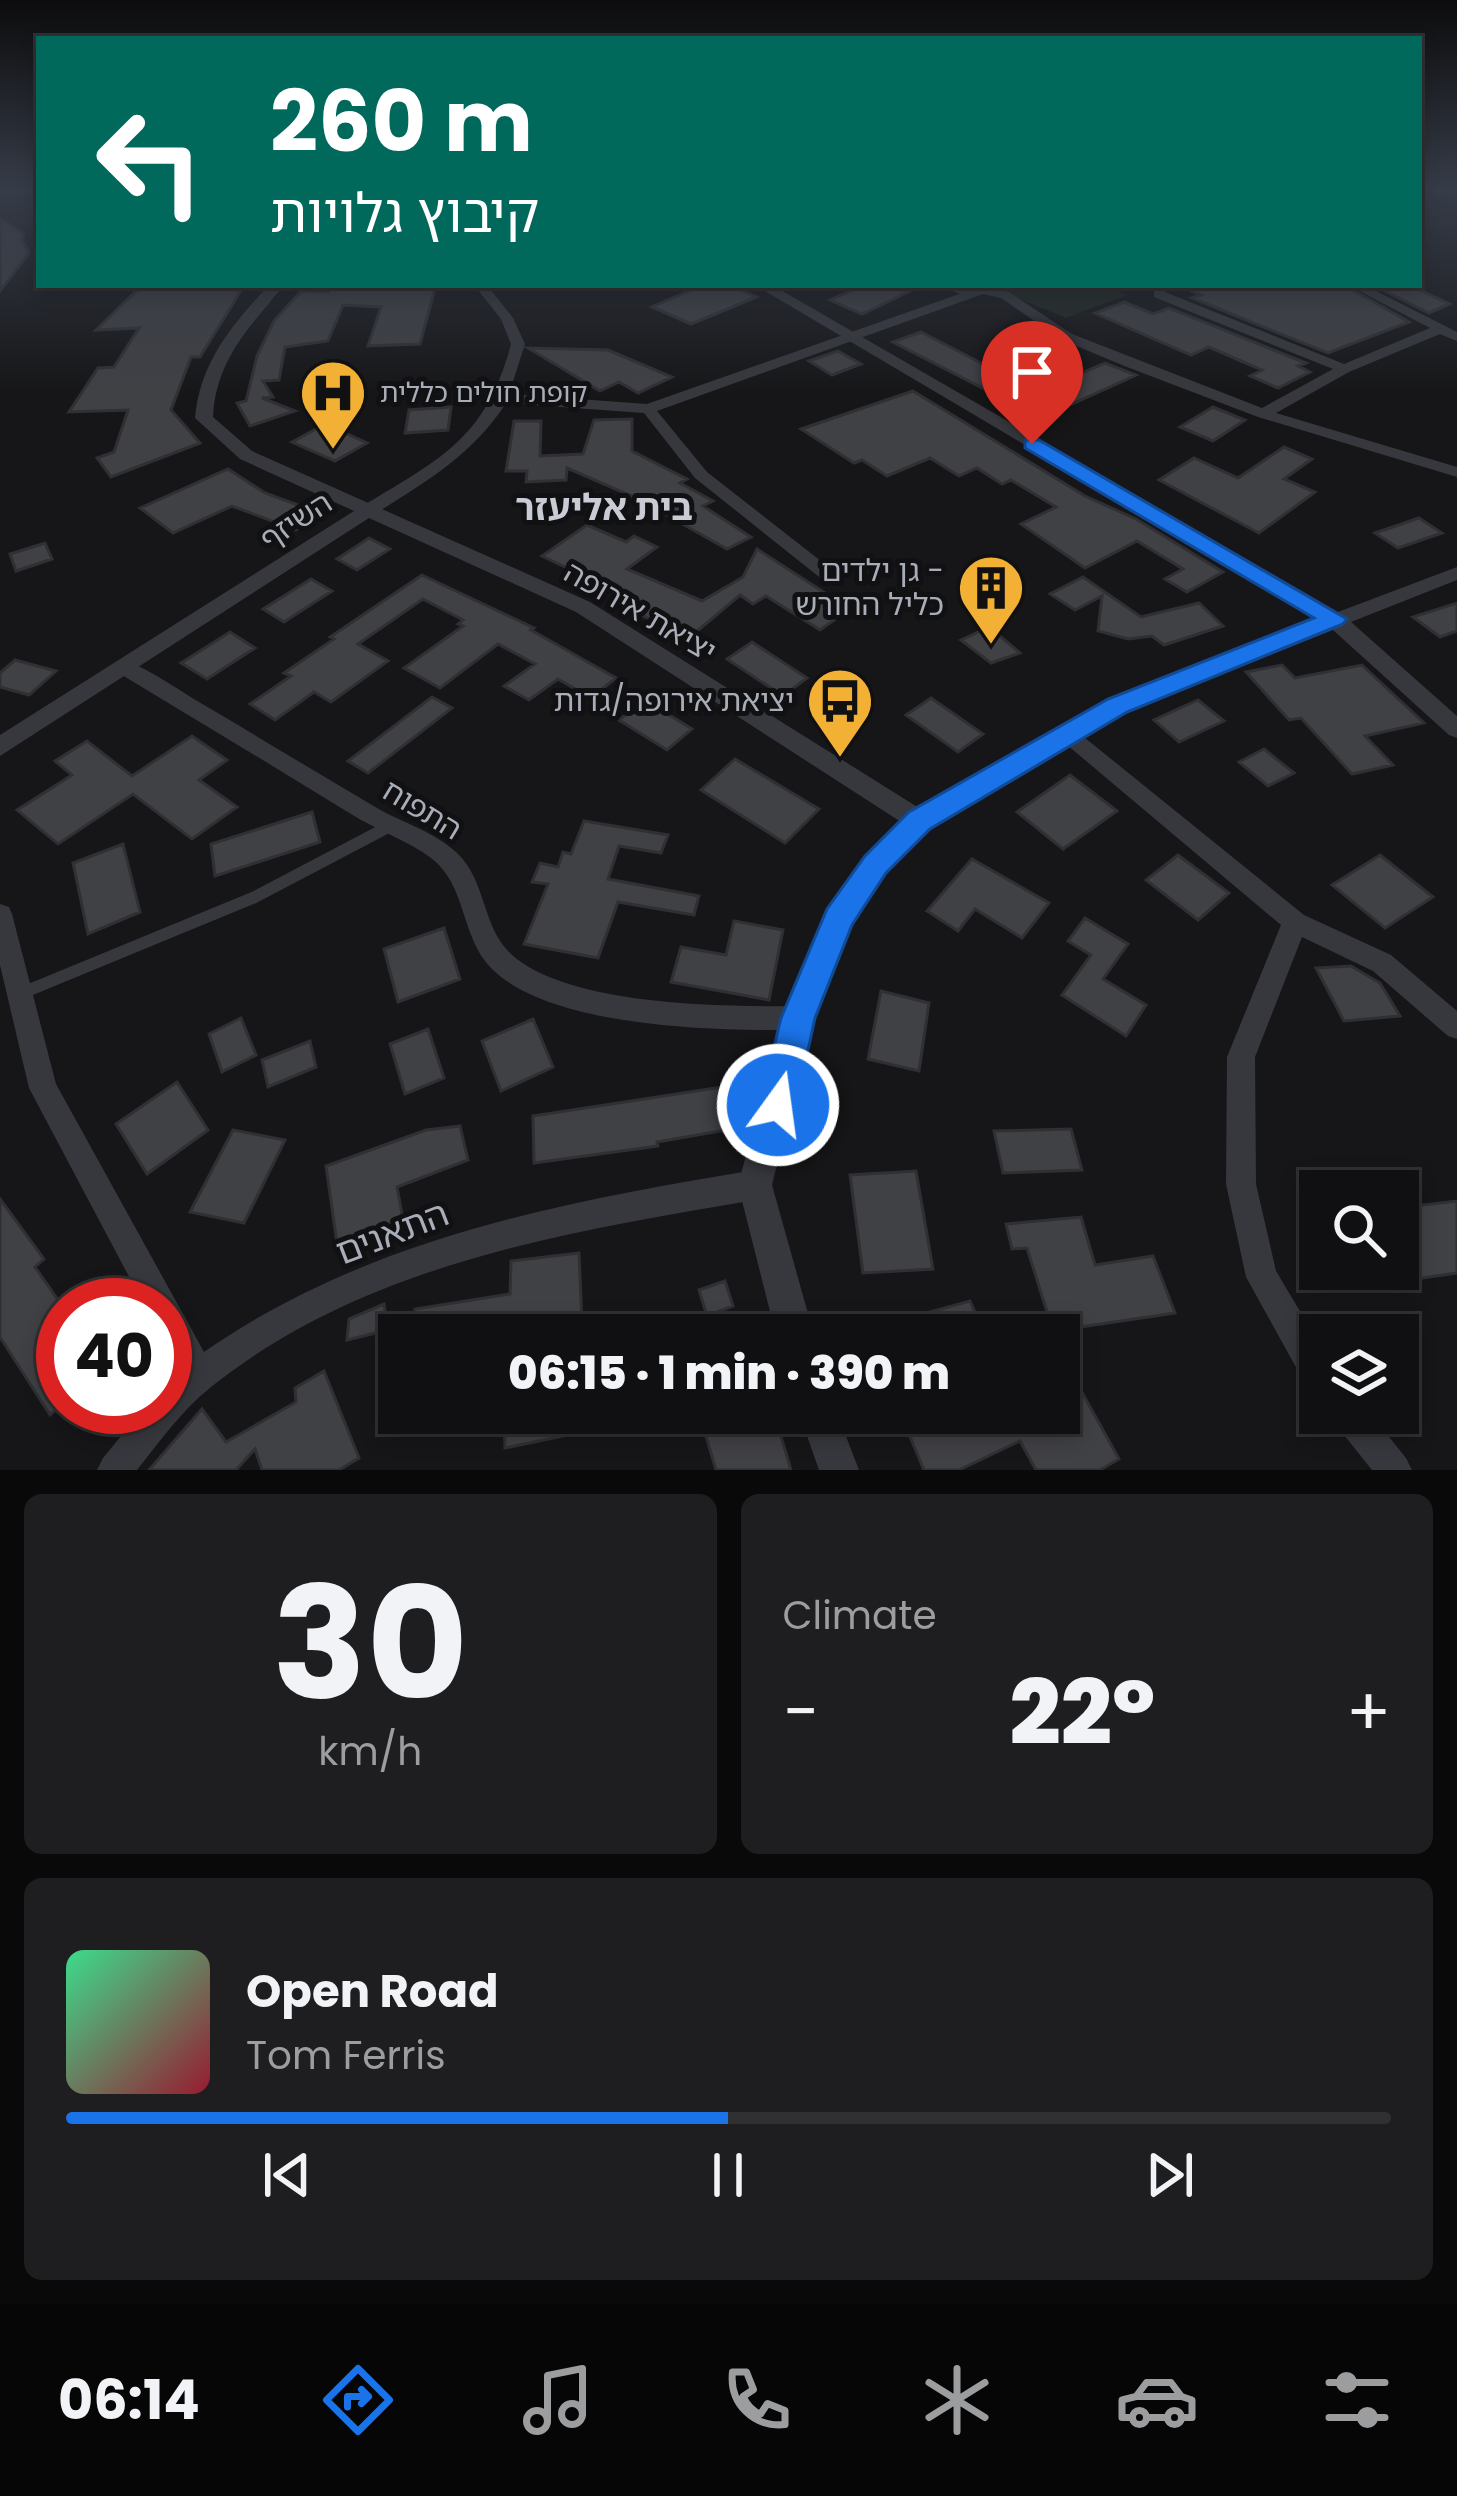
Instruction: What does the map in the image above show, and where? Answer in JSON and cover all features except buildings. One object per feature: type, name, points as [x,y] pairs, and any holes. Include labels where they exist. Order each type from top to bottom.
[{"type":"street","name":"יציאת אירופה","points":[[274,288],[233,334],[203,388],[204,418],[246,454],[583,607],[919,820]]},
{"type":"street","name":"השיזף","points":[[0,747],[472,444],[501,398],[518,344],[507,318],[482,288]]},
{"type":"street","points":[[767,288],[1334,619],[1457,729]]},
{"type":"street","points":[[1160,288],[1161,295],[1344,368]]},
{"type":"street","points":[[1360,288],[1457,337]]},
{"type":"street","points":[[501,398],[648,409],[982,290],[1005,295],[1067,337],[1263,414],[1457,472]]},
{"type":"street","points":[[1263,414],[1344,368],[1440,329]]},
{"type":"street","points":[[648,409],[701,475],[834,580]]},
{"type":"street","points":[[789,1314],[755,1185],[790,1065],[798,1018],[838,919],[876,864],[919,820],[1118,706],[1457,573]]},
{"type":"street","name":"התפוח","points":[[124,667],[440,851],[465,874],[497,957],[526,981],[633,1009],[730,1021],[798,1018]]},
{"type":"street","points":[[1067,734],[1294,922],[1382,963],[1457,1027]]},
{"type":"street","points":[[0,914],[43,1088],[145,1278]]},
{"type":"street","points":[[1294,922],[1241,1057],[1241,1184],[1262,1277],[1299,1341]]},
{"type":"street","name":"התאנים","points":[[115,1470],[199,1376],[303,1310],[456,1246],[581,1214],[755,1185]]},
{"type":"street","points":[[192,1363],[199,1376]]},
{"type":"street","points":[[826,1434],[839,1470]]},
{"type":"street","points":[[1365,1434],[1394,1470]]},
{"type":"lane","points":[[954,288],[967,293]]},
{"type":"lane","points":[[20,994],[317,870],[390,826]]},
{"type":"shaded area","points":[[994,288],[1109,288],[1127,295],[1066,318]]},
{"type":"place","name":"קופת חולים כללית","points":[[333,452]]},
{"type":"place","name":"גן ילדים - כליל החורש","points":[[991,647]]},
{"type":"place","name":"יציאת אירופה/גדות","points":[[840,760]]},
{"type":"district","name":"בית אליעזר","points":[[604,507]]},
{"type":"route","points":[[778,1105],[798,1018],[838,919],[876,864],[919,820],[1118,706],[1334,619],[1032,444]]}]
